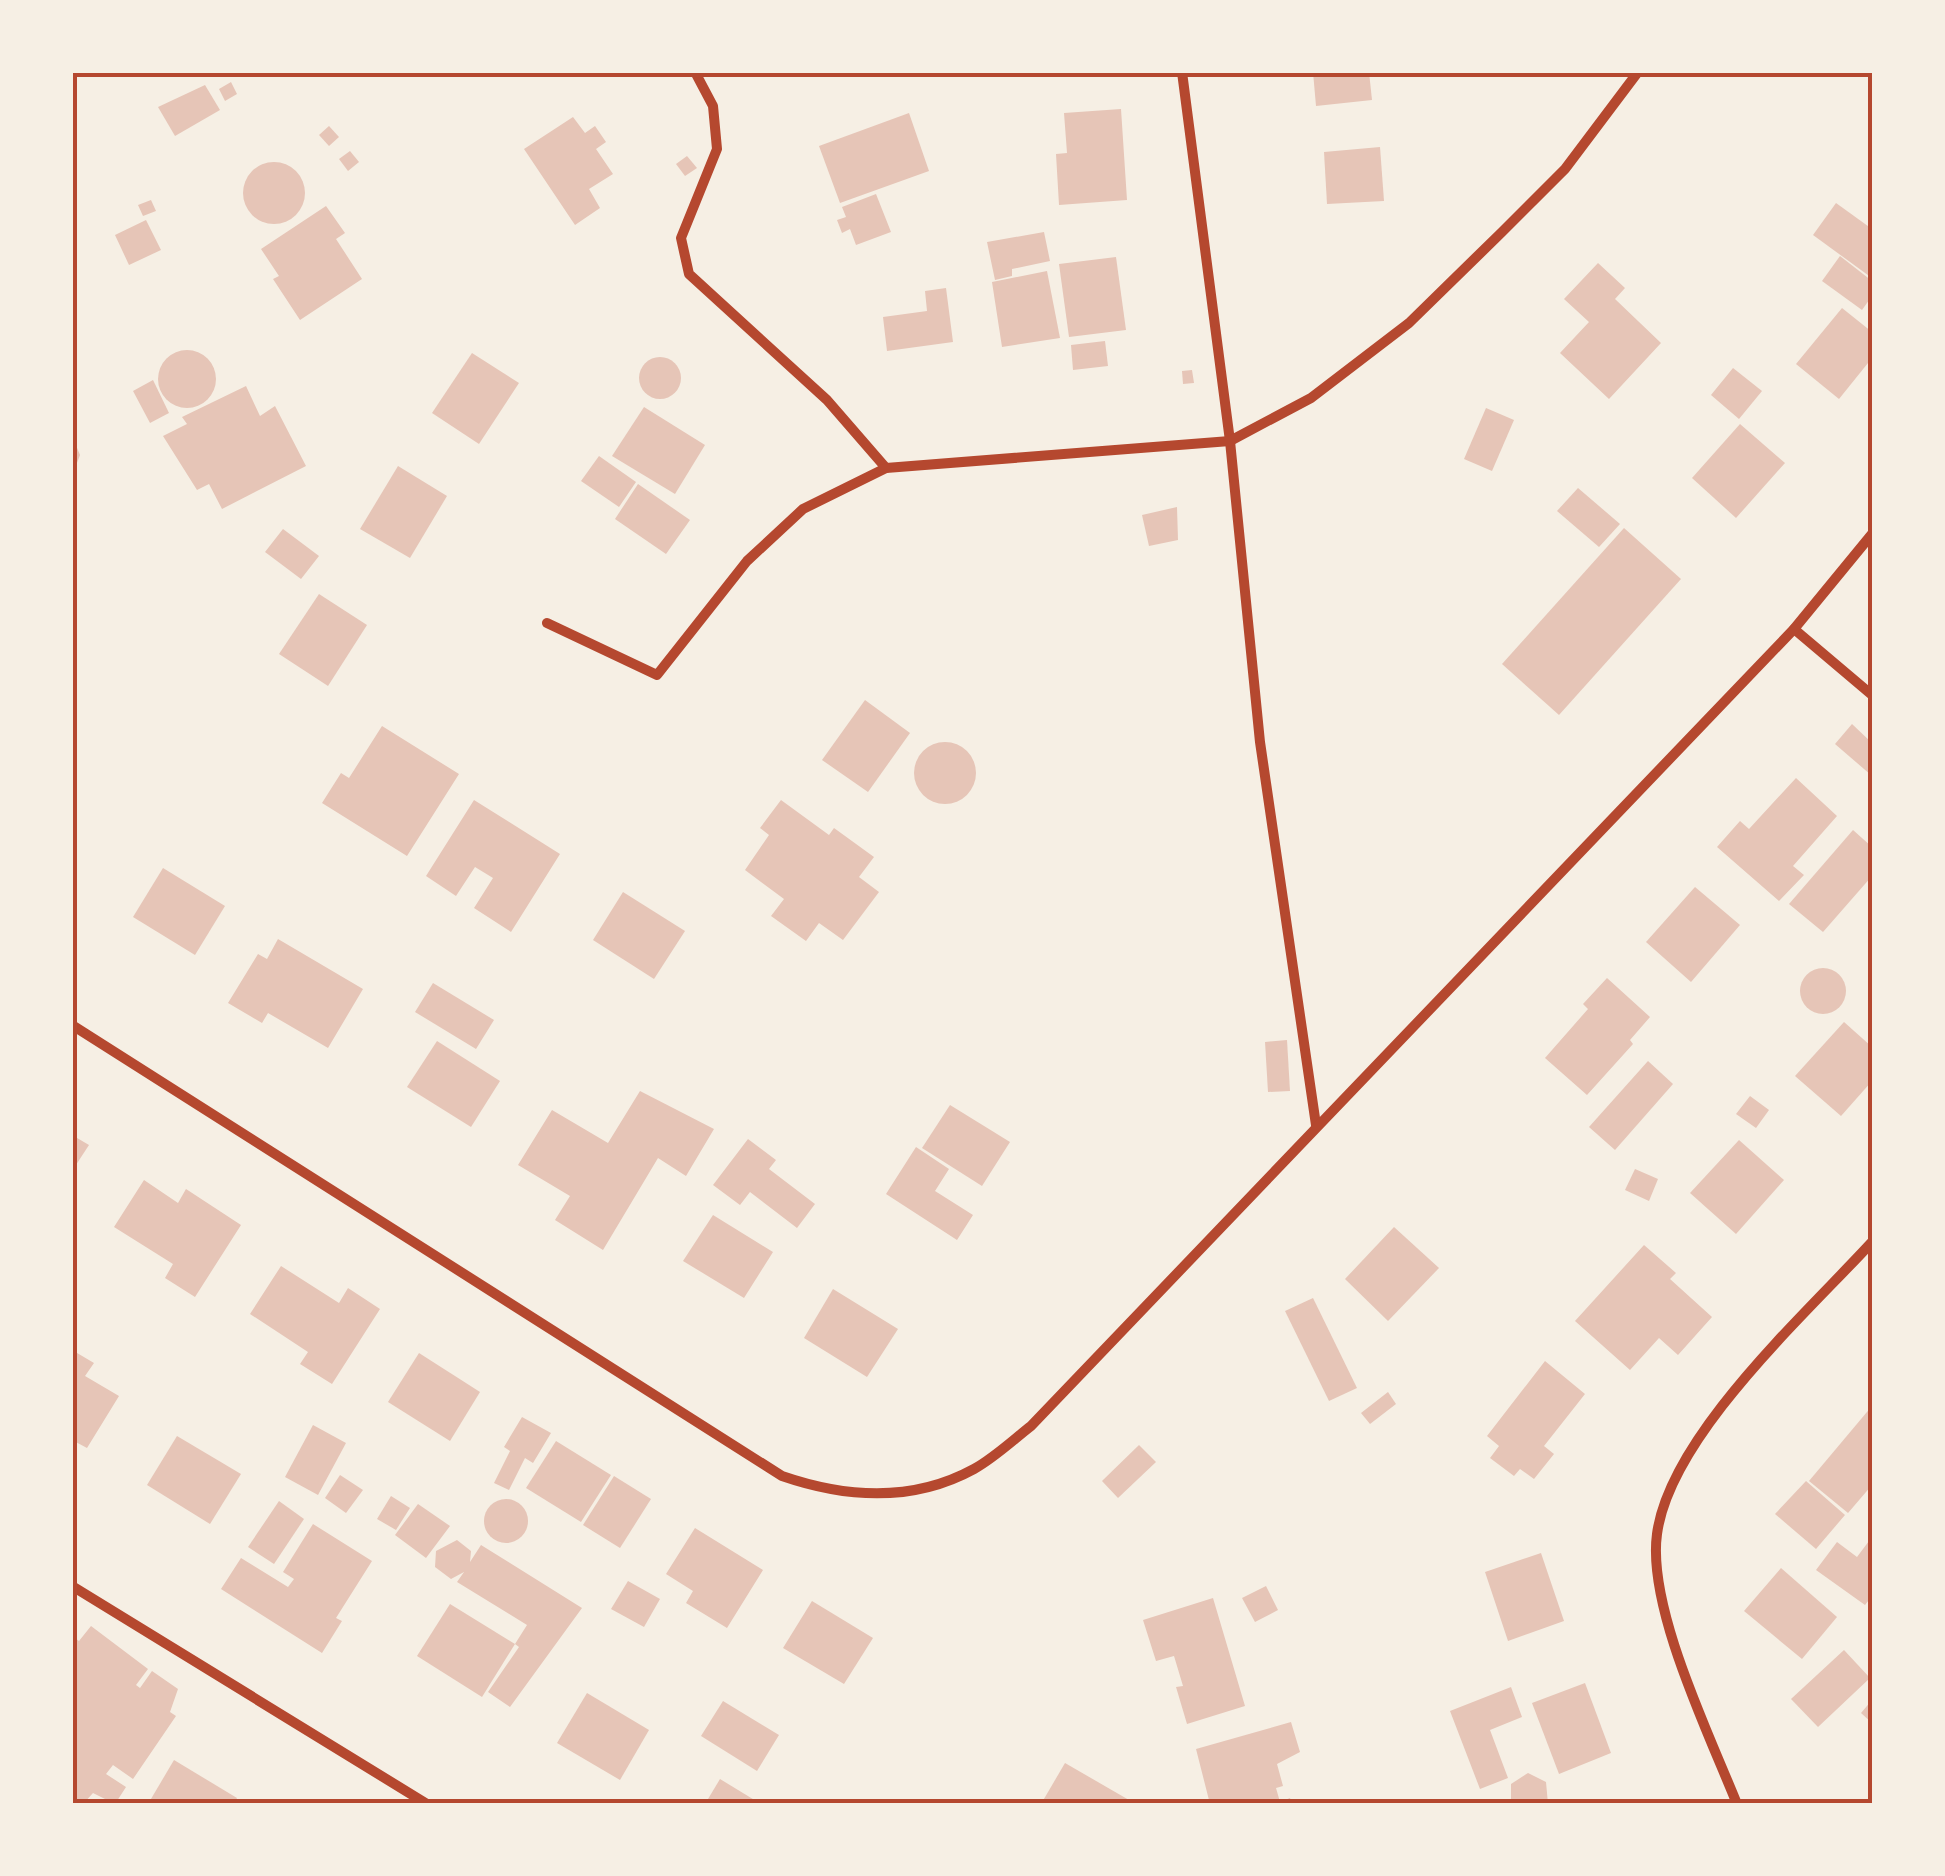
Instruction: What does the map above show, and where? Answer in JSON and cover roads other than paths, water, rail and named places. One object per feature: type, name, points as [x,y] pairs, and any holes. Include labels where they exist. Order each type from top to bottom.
[{"type":"street","points":[[695,72],[713,106],[717,149],[681,238],[689,274],[828,400],[886,468]]},
{"type":"street","points":[[1182,72],[1230,441],[1260,742],[1316,1125]]},
{"type":"street","points":[[548,623],[657,675],[747,561],[803,510],[886,468],[1230,441],[1312,398],[1410,323],[1565,169],[1638,72]]},
{"type":"street","points":[[72,1024],[782,1476],[833,1493],[907,1492],[974,1470],[1031,1426],[1794,629],[1872,534]]},
{"type":"street","points":[[1794,629],[1872,695]]},
{"type":"street","points":[[1737,1804],[1663,1608],[1657,1535],[1674,1478],[1726,1402],[1872,1242]]},
{"type":"street","points":[[72,1586],[427,1804]]}]
